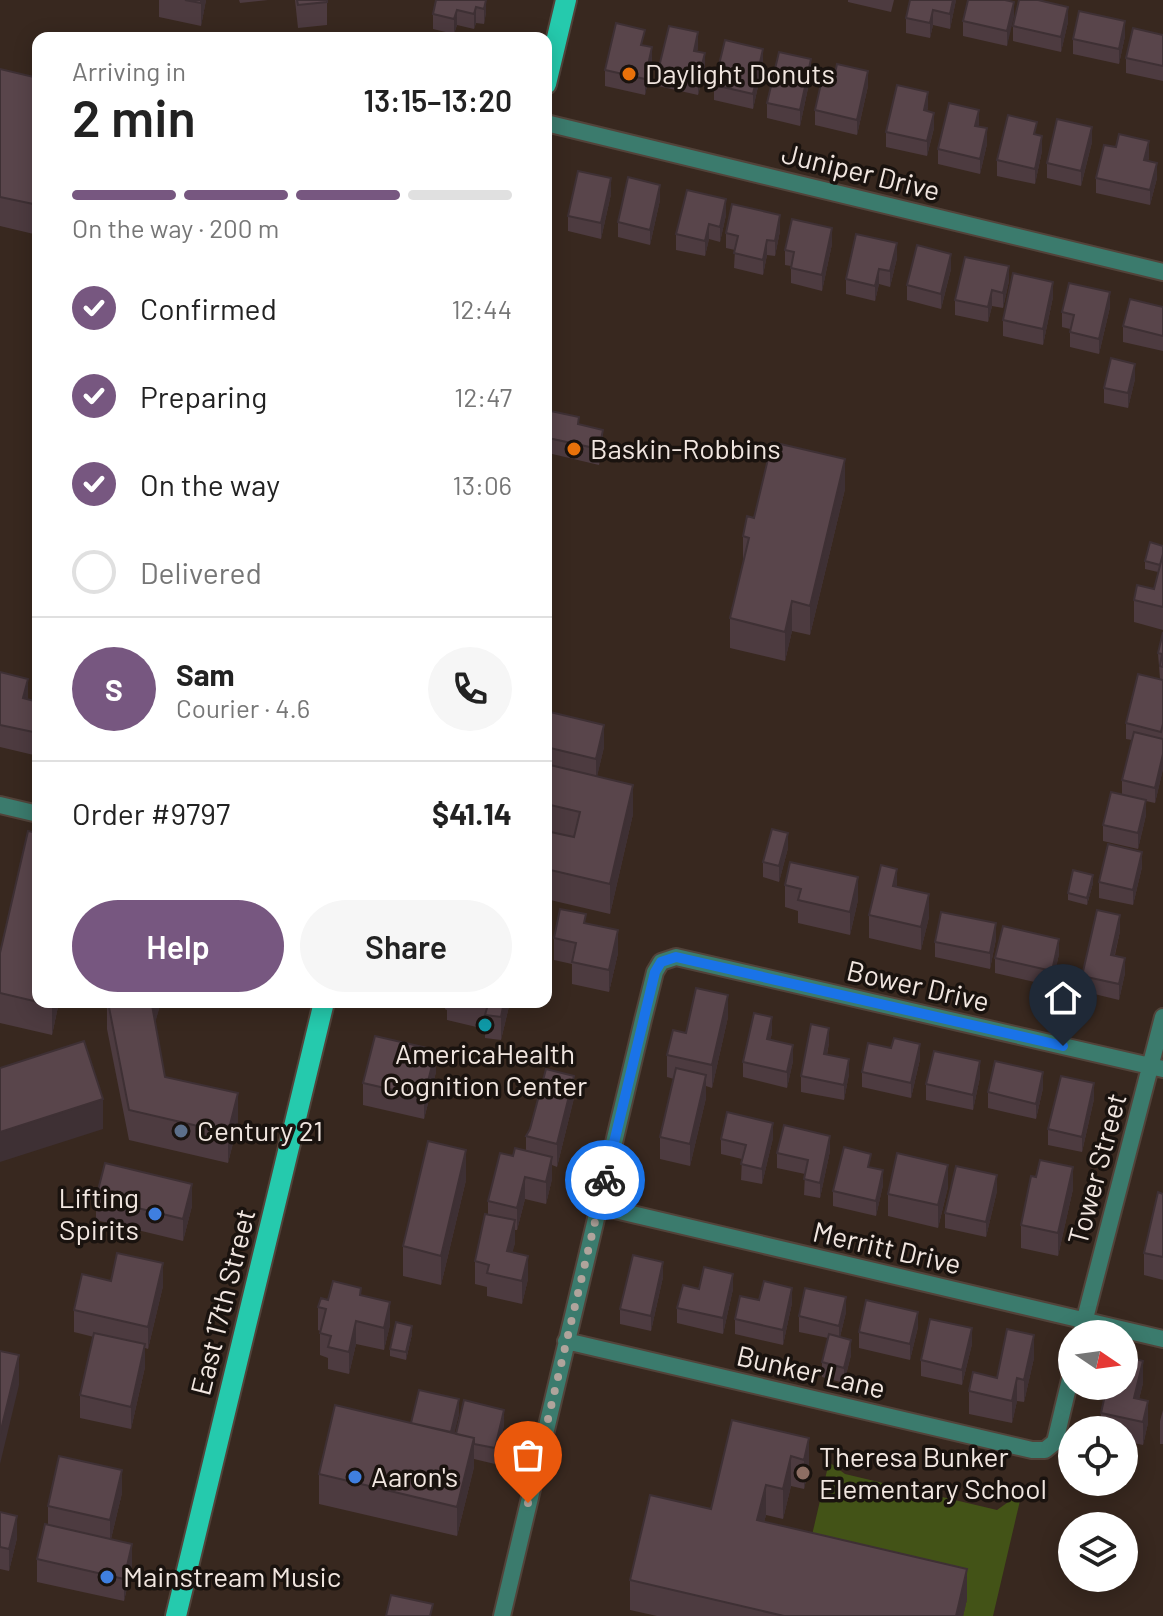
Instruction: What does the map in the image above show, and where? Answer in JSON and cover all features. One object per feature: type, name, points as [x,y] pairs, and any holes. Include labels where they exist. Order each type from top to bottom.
[{"type":"main road","points":[[552,59],[566,0]]},
{"type":"main road","name":"East 17th Street","points":[[176,1616],[323,1008]]},
{"type":"street","name":"Juniper Drive","points":[[552,124],[1163,272]]},
{"type":"street","points":[[0,805],[32,813]]},
{"type":"street","name":"Bower Drive","points":[[598,1206],[655,972],[661,962],[676,957],[1157,1068]]},
{"type":"street","name":"Tower Street","points":[[1085,1320],[1157,1068],[1163,1017]]},
{"type":"street","points":[[502,1616],[598,1206]]},
{"type":"street","name":"Merritt Drive","points":[[598,1206],[1058,1322]]},
{"type":"street","name":"Merritt Drive","points":[[1138,1336],[1163,1339]]},
{"type":"street","name":"Bunker Lane","points":[[566,1341],[1032,1450],[1045,1450],[1055,1442],[1065,1400]]},
{"type":"green space","points":[[829,1462],[845,1474],[997,1510],[1022,1492],[993,1616],[963,1616],[967,1599],[806,1561]]},
{"type":"building","points":[[297,0],[327,0],[327,2],[298,5]]},
{"type":"building","points":[[436,0],[486,0],[484,9],[476,7],[474,14],[457,10],[454,19],[433,14]]},
{"type":"building","points":[[910,0],[953,0],[950,14],[933,10],[930,23],[906,18]]},
{"type":"building","points":[[968,0],[1014,2],[1007,31],[963,21]]},
{"type":"building","points":[[1019,0],[1038,0],[1068,7],[1061,37],[1013,26]]},
{"type":"building","points":[[1079,11],[1125,21],[1119,49],[1073,39]]},
{"type":"building","name":"Daylight Donuts","points":[[616,23],[645,30],[641,45],[652,47],[645,79],[605,70]]},
{"type":"building","points":[[669,26],[698,32],[694,51],[705,53],[698,80],[658,71]]},
{"type":"building","points":[[1133,28],[1163,35],[1163,66],[1126,58]]},
{"type":"building","points":[[725,40],[763,49],[753,94],[714,85]]},
{"type":"building","points":[[779,52],[811,59],[800,110],[767,103]]},
{"type":"building","points":[[837,64],[868,71],[857,120],[815,110],[822,79],[833,82]]},
{"type":"building","points":[[0,69],[32,77],[32,204],[0,197]]},
{"type":"building","points":[[897,85],[928,92],[924,110],[934,113],[927,141],[886,132]]},
{"type":"building","points":[[949,103],[979,110],[975,126],[987,128],[980,159],[938,149]]},
{"type":"building","points":[[1008,115],[1037,122],[1034,134],[1042,136],[1035,169],[997,160]]},
{"type":"building","points":[[1057,119],[1092,127],[1081,171],[1047,163]]},
{"type":"building","points":[[1119,134],[1149,141],[1144,160],[1157,163],[1150,190],[1096,178],[1104,145],[1116,147]]},
{"type":"building","points":[[578,171],[611,178],[601,223],[568,216]]},
{"type":"building","points":[[628,177],[660,185],[650,230],[618,222]]},
{"type":"building","points":[[687,190],[726,199],[720,227],[709,224],[705,241],[676,234]]},
{"type":"building","points":[[732,204],[780,215],[775,241],[767,240],[763,260],[734,253],[738,236],[726,233]]},
{"type":"building","points":[[792,219],[832,228],[822,275],[791,268],[794,252],[785,250]]},
{"type":"building","points":[[856,234],[897,243],[890,271],[879,269],[875,286],[846,279]]},
{"type":"building","points":[[917,245],[951,254],[941,294],[907,285]]},
{"type":"building","points":[[965,257],[1009,266],[1003,293],[992,290],[988,307],[955,300]]},
{"type":"building","points":[[1013,273],[1053,282],[1043,329],[1003,320]]},
{"type":"building","points":[[1069,283],[1110,292],[1099,339],[1070,332],[1074,315],[1062,312]]},
{"type":"building","points":[[1130,299],[1163,307],[1163,336],[1123,326]]},
{"type":"building","points":[[1111,358],[1135,364],[1128,393],[1104,388]]},
{"type":"building","points":[[552,411],[579,417],[578,424],[603,430],[599,449],[552,439]]},
{"type":"building","points":[[772,442],[845,459],[810,606],[792,601],[785,632],[730,618],[749,538],[743,536],[747,516],[754,518]]},
{"type":"building","points":[[1150,542],[1163,546],[1160,565],[1145,561]]},
{"type":"building","points":[[1163,554],[1163,607],[1134,600],[1137,585],[1154,589]]},
{"type":"building","points":[[1163,632],[1163,667],[1160,666],[1162,654],[1158,653]]},
{"type":"building","points":[[0,672],[28,679],[23,698],[32,700],[32,732],[0,725]]},
{"type":"building","points":[[1138,674],[1163,680],[1161,732],[1126,723]]},
{"type":"building","points":[[552,712],[604,725],[596,759],[552,748]]},
{"type":"building","points":[[1134,732],[1163,739],[1163,754],[1155,788],[1122,780]]},
{"type":"building","points":[[552,765],[633,785],[610,884],[552,870],[552,832],[574,837],[580,812],[552,805]]},
{"type":"building","points":[[1111,792],[1146,800],[1138,833],[1103,825]]},
{"type":"building","points":[[772,829],[788,833],[779,866],[763,862]]},
{"type":"building","points":[[28,831],[32,832],[32,1001],[0,993],[0,953]]},
{"type":"building","points":[[1108,844],[1142,852],[1133,890],[1099,882]]},
{"type":"building","points":[[790,862],[858,877],[850,912],[798,900],[801,889],[785,885]]},
{"type":"building","points":[[881,865],[897,869],[893,886],[929,894],[921,927],[869,915]]},
{"type":"building","points":[[1073,870],[1093,875],[1087,898],[1068,893]]},
{"type":"building","points":[[560,909],[586,914],[584,923],[618,930],[609,970],[572,962],[576,943],[554,938]]},
{"type":"building","points":[[1097,910],[1120,915],[1111,955],[1125,958],[1119,984],[1082,976]]},
{"type":"building","points":[[941,912],[996,923],[990,953],[935,942]]},
{"type":"building","points":[[1003,926],[1059,939],[1052,971],[995,958]]},
{"type":"building","points":[[696,988],[728,995],[712,1065],[667,1055],[673,1030],[686,1033]]},
{"type":"building","points":[[109,1008],[153,1008],[165,1077],[238,1093],[228,1133],[129,1110]]},
{"type":"building","points":[[487,1008],[503,1008],[501,1017],[485,1015]]},
{"type":"building","points":[[754,1013],[772,1017],[767,1039],[793,1045],[787,1072],[743,1062]]},
{"type":"building","points":[[811,1024],[829,1028],[824,1054],[849,1059],[844,1085],[801,1076]]},
{"type":"building","points":[[375,1036],[436,1050],[424,1097],[363,1083]]},
{"type":"building","points":[[894,1038],[920,1044],[911,1083],[862,1072],[868,1043],[891,1048]]},
{"type":"building","points":[[84,1041],[103,1099],[0,1132],[0,1068]]},
{"type":"building","points":[[934,1051],[980,1061],[973,1095],[926,1084]]},
{"type":"building","points":[[995,1061],[1043,1072],[1036,1104],[988,1092]]},
{"type":"building","points":[[676,1068],[706,1075],[690,1144],[660,1137]]},
{"type":"building","points":[[546,1069],[574,1076],[557,1144],[526,1136]]},
{"type":"building","points":[[1061,1076],[1094,1083],[1082,1137],[1048,1129]]},
{"type":"building","points":[[727,1112],[773,1123],[762,1169],[741,1164],[746,1145],[721,1139]]},
{"type":"building","points":[[784,1125],[830,1136],[820,1183],[804,1179],[808,1160],[777,1153]]},
{"type":"building","points":[[428,1141],[466,1150],[441,1256],[403,1246]]},
{"type":"building","points":[[844,1147],[871,1154],[868,1167],[883,1170],[876,1201],[833,1191]]},
{"type":"building","points":[[515,1148],[552,1157],[546,1182],[525,1177],[517,1208],[488,1201],[500,1153],[513,1156]]},
{"type":"building","points":[[897,1153],[948,1165],[938,1205],[888,1194]]},
{"type":"building","points":[[1040,1160],[1073,1167],[1058,1233],[1021,1225],[1031,1176],[1036,1177]]},
{"type":"building","points":[[105,1163],[192,1184],[183,1219],[96,1198]]},
{"type":"building","points":[[956,1166],[997,1175],[986,1222],[945,1213]]},
{"type":"building","points":[[1158,1192],[1163,1194],[1163,1257],[1144,1253]]},
{"type":"building","points":[[485,1214],[515,1220],[507,1251],[528,1256],[522,1281],[487,1273],[489,1265],[475,1261]]},
{"type":"building","points":[[117,1253],[163,1263],[148,1327],[74,1310],[82,1274],[111,1281]]},
{"type":"building","points":[[633,1255],[663,1262],[651,1316],[620,1309]]},
{"type":"building","points":[[704,1267],[733,1274],[723,1318],[677,1308],[683,1285],[699,1289]]},
{"type":"building","points":[[333,1281],[361,1288],[360,1295],[390,1302],[384,1328],[356,1321],[349,1352],[328,1347],[331,1336],[320,1333],[326,1309],[318,1307],[321,1298],[328,1300]]},
{"type":"building","points":[[764,1281],[792,1288],[783,1330],[735,1319],[740,1296],[759,1300]]},
{"type":"building","points":[[805,1288],[846,1297],[839,1326],[799,1316]]},
{"type":"building","points":[[866,1300],[918,1312],[910,1344],[859,1332]]},
{"type":"building","points":[[930,1319],[972,1328],[962,1370],[921,1360]]},
{"type":"building","points":[[396,1322],[412,1326],[406,1352],[390,1349]]},
{"type":"building","points":[[1007,1329],[1034,1335],[1024,1380],[1017,1378],[1012,1401],[969,1391],[973,1372],[997,1378]]},
{"type":"building","points":[[94,1333],[145,1344],[131,1407],[80,1395]]},
{"type":"building","points":[[829,1334],[851,1340],[844,1368],[822,1362]]},
{"type":"building","points":[[0,1351],[19,1355],[0,1434]]},
{"type":"building","points":[[1138,1360],[1143,1361],[1138,1382]]},
{"type":"building","points":[[419,1390],[459,1399],[451,1432],[411,1423]]},
{"type":"building","points":[[464,1400],[504,1410],[495,1448],[474,1444],[474,1438],[456,1434]]},
{"type":"building","points":[[1104,1400],[1148,1401],[1143,1422],[1138,1421],[1138,1416],[1101,1413]]},
{"type":"building","points":[[335,1405],[474,1438],[457,1507],[319,1474]]},
{"type":"building","points":[[732,1420],[809,1438],[804,1460],[791,1456],[783,1489],[766,1485],[757,1520],[967,1569],[956,1616],[784,1616],[630,1580],[650,1495],[711,1509]]},
{"type":"building","points":[[59,1456],[122,1470],[110,1520],[48,1506]]},
{"type":"building","points":[[0,1512],[17,1516],[9,1549],[0,1547]]},
{"type":"building","points":[[45,1524],[132,1544],[124,1579],[37,1559]]},
{"type":"building","points":[[391,1595],[433,1604],[430,1616],[386,1616]]},
{"type":"way so far","points":[[528,1503],[605,1180]]},
{"type":"place","name":"Daylight Donuts","points":[[629,74]]},
{"type":"place","name":"Baskin-Robbins","points":[[574,449]]},
{"type":"place","name":"AmericaHealth Cognition Center","points":[[485,1025]]},
{"type":"place","name":"Century 21","points":[[181,1131]]},
{"type":"place","name":"Lifting Spirits","points":[[155,1214]]},
{"type":"place","name":"Theresa Bunker Elementary School","points":[[803,1473]]},
{"type":"place","name":"Aaron's","points":[[355,1477]]},
{"type":"place","name":"Mainstream Music","points":[[107,1577]]},
{"type":"route","points":[[605,1180],[655,972],[661,962],[676,957],[1063,1046]]}]
